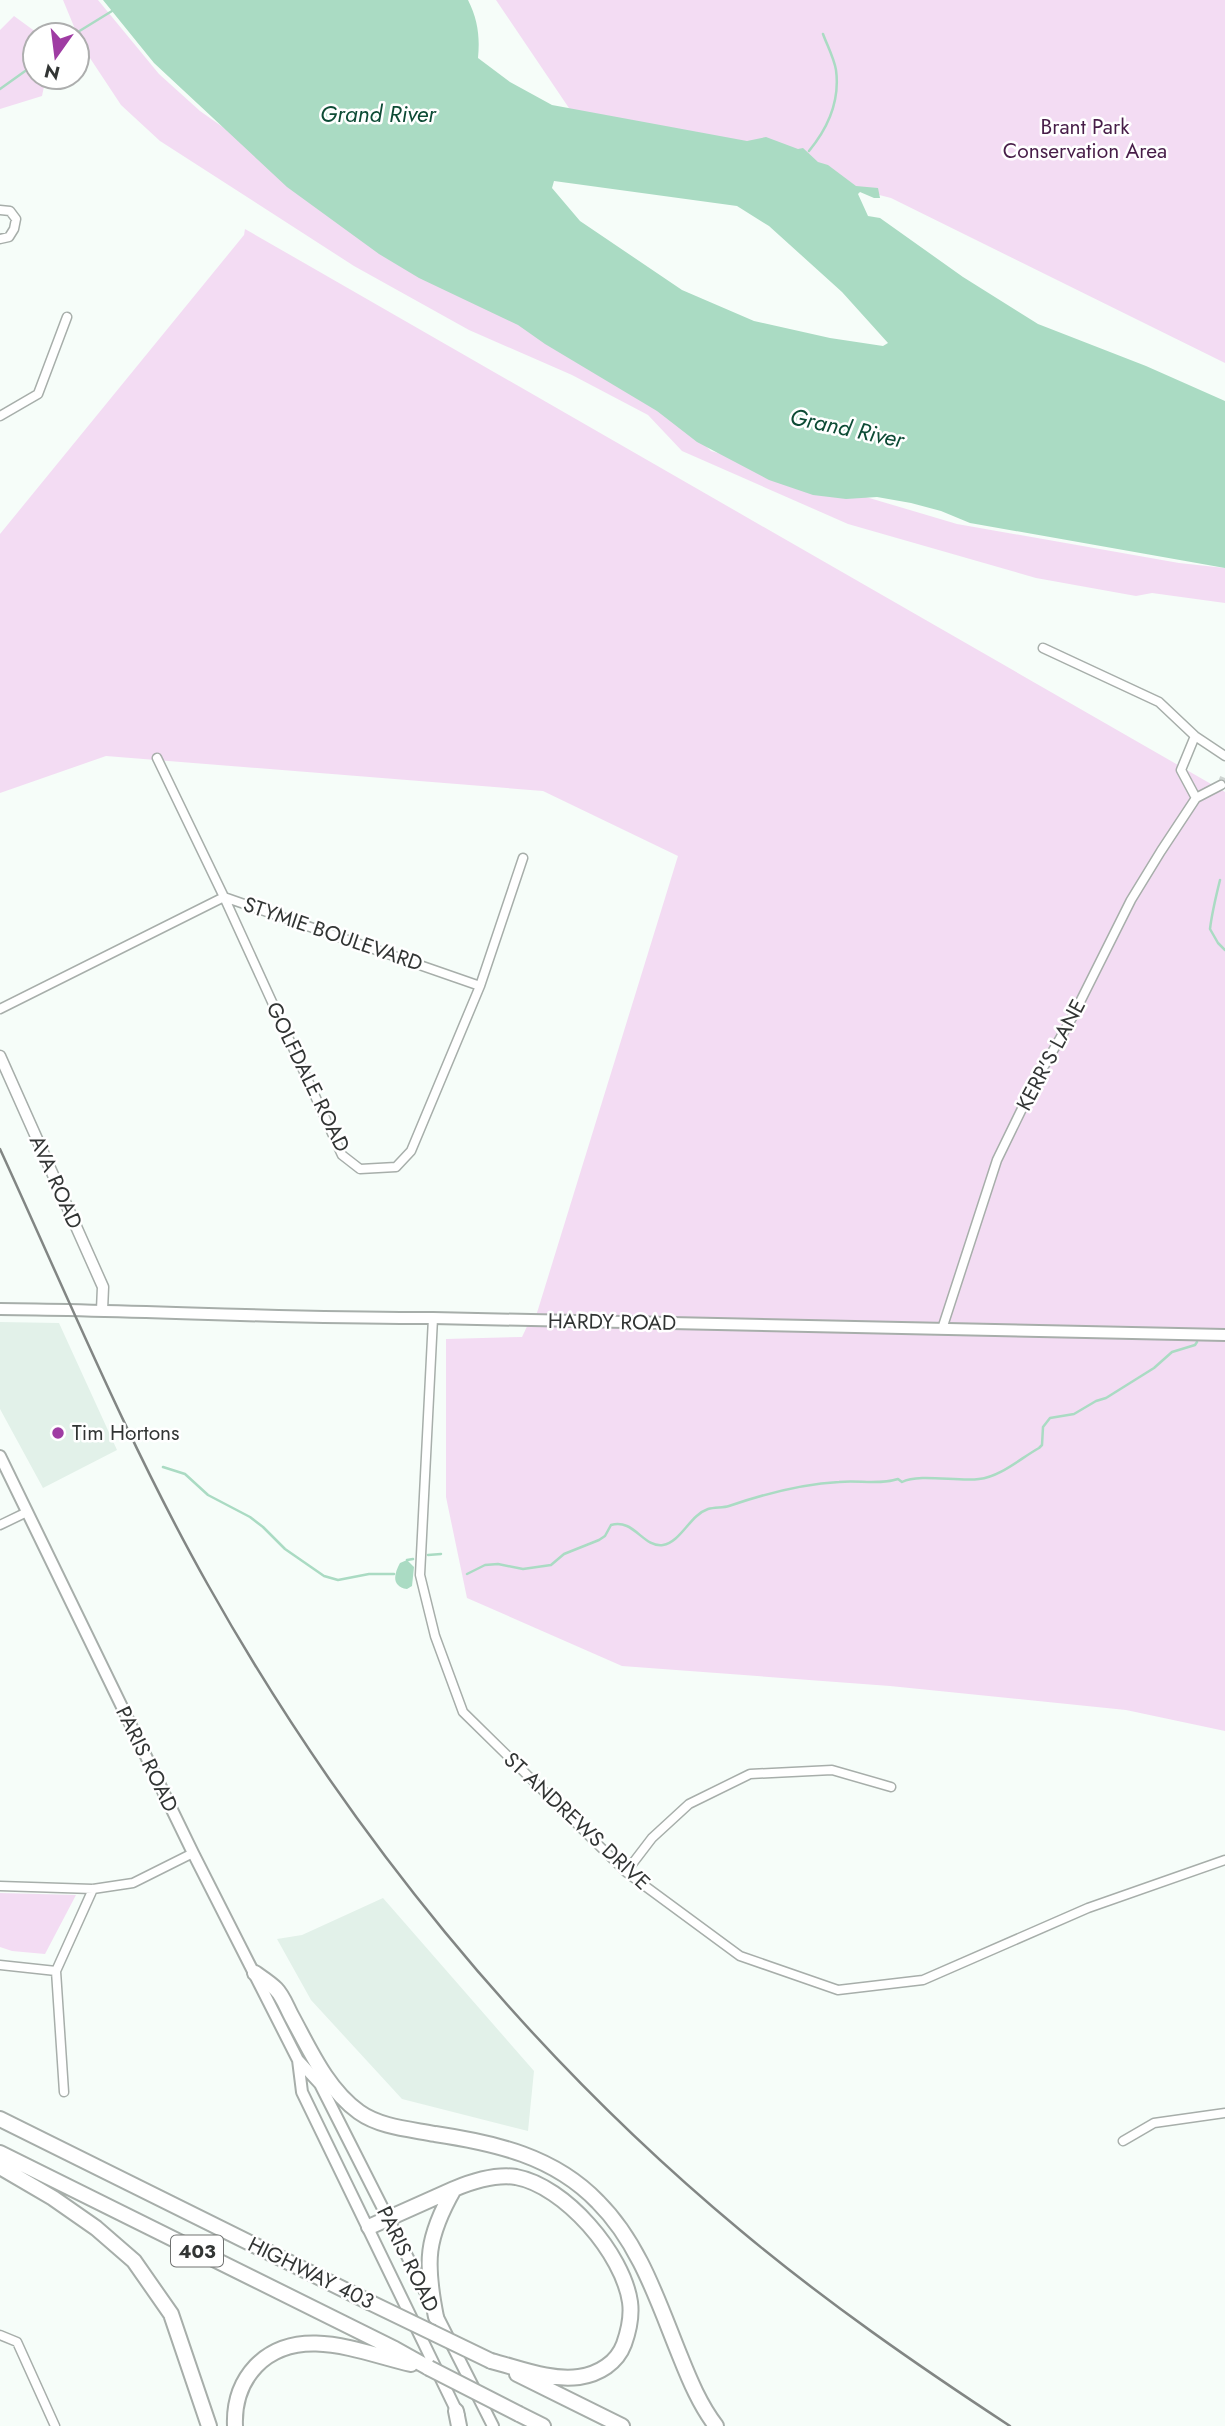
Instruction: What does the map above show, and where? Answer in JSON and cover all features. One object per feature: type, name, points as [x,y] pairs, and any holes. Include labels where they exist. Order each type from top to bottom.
[{"type":"highway","points":[[255,1973],[278,1991],[321,2069],[344,2099],[360,2113],[378,2122],[405,2129],[475,2140],[521,2153],[569,2177],[597,2201],[623,2230],[639,2259],[693,2387],[716,2426]]},
{"type":"highway","name":"HIGHWAY 403","points":[[0,2119],[622,2426]]},
{"type":"highway","name":"HIGHWAY 403","points":[[0,2153],[396,2355]]},
{"type":"highway","points":[[0,2167],[85,2220],[134,2261],[171,2314],[209,2426]]},
{"type":"highway","points":[[369,2227],[454,2189],[503,2176],[519,2178],[552,2194],[582,2218],[604,2245],[624,2280],[629,2299],[630,2326],[622,2348],[602,2370],[579,2377],[558,2378],[491,2361]]},
{"type":"highway","points":[[436,2317],[429,2281],[430,2240],[454,2189]]},
{"type":"highway","points":[[235,2426],[238,2396],[246,2378],[259,2363],[285,2348],[326,2343],[396,2355]]},
{"type":"highway","name":"403","points":[[396,2355],[429,2368],[543,2426]]},
{"type":"main road","name":"HARDY ROAD","points":[[0,1309],[344,1319],[433,1318],[1225,1335]]},
{"type":"main road","name":"PARIS ROAD","points":[[0,1456],[193,1853],[298,2060],[320,2084],[493,2426]]},
{"type":"main road","name":"PARIS ROAD","points":[[298,2060],[302,2092],[460,2421]]},
{"type":"street","points":[[0,210],[10,211],[16,219],[9,237],[0,239]]},
{"type":"street","points":[[0,415],[38,394],[67,317]]},
{"type":"street","points":[[1043,648],[1159,702],[1195,736],[1225,756]]},
{"type":"street","points":[[1195,736],[1181,770],[1196,797],[1221,785]]},
{"type":"street","name":"GOLFDALE ROAD","points":[[157,758],[342,1155],[360,1169],[396,1167],[411,1151],[480,986],[523,858]]},
{"type":"street","name":"KERR'S LANE","points":[[942,1329],[997,1160],[1131,900],[1196,797]]},
{"type":"street","name":"STYMIE BOULEVARD","points":[[0,1009],[224,897],[480,986]]},
{"type":"street","name":"AVA ROAD","points":[[0,1056],[103,1287],[102,1310]]},
{"type":"street","name":"ST ANDREWS DRIVE","points":[[433,1318],[420,1574],[435,1636],[463,1712],[626,1872],[740,1956],[838,1990],[923,1980],[1088,1908],[1225,1860]]},
{"type":"street","points":[[0,1525],[27,1511]]},
{"type":"street","points":[[626,1872],[652,1838],[689,1804],[750,1774],[832,1770],[891,1787]]},
{"type":"street","points":[[0,1886],[93,1888],[133,1883],[193,1853]]},
{"type":"street","points":[[64,2092],[56,1971],[93,1888]]},
{"type":"street","points":[[0,1965],[56,1971]]},
{"type":"street","points":[[1123,2141],[1154,2123],[1225,2113]]},
{"type":"street","points":[[0,2335],[17,2342],[55,2426]]},
{"type":"shaded area","points":[[0,1322],[59,1323],[117,1450],[43,1488],[0,1409]]},
{"type":"shaded area","points":[[383,1898],[534,2071],[528,2131],[402,2099],[311,2000],[277,1939],[302,1935]]},
{"type":"green space","points":[[63,0],[98,0],[159,74],[200,111],[332,204],[677,419],[711,451],[957,524],[1179,563],[1225,568],[1225,603],[1152,593],[1136,596],[1036,578],[848,524],[682,451],[648,415],[572,375],[469,330],[354,266],[160,141],[121,105],[91,60],[91,21],[72,21]]},
{"type":"green space","name":"Brant Park Conservation Area","points":[[496,0],[1225,0],[1225,363],[891,198],[575,117]]},
{"type":"green space","points":[[14,16],[21,21],[21,91],[43,91],[42,96],[0,109],[0,30]]},
{"type":"green space","points":[[245,229],[1225,792],[1225,1731],[1126,1710],[890,1686],[622,1666],[467,1598],[446,1497],[446,1339],[522,1337],[532,1316],[536,1316],[678,856],[543,791],[106,756],[0,793],[0,534],[244,235]]},
{"type":"green space","points":[[0,1893],[76,1895],[45,1954],[12,1951],[0,1947]]},
{"type":"water","name":"Grand River","points":[[103,0],[468,0],[478,29],[478,58],[510,82],[552,105],[747,141],[766,137],[798,149],[803,148],[818,162],[828,165],[856,186],[878,188],[880,198],[860,192],[858,194],[868,216],[880,218],[963,277],[1038,324],[1146,366],[1225,401],[1225,568],[970,523],[911,503],[877,497],[846,499],[813,495],[769,480],[697,442],[657,411],[518,325],[419,278],[379,254],[287,187],[154,63]],"holes":[[[554,181],[737,206],[769,226],[842,292],[888,343],[883,346],[830,338],[754,321],[682,290],[580,221],[552,188]]]},
{"type":"water","points":[[407,1560],[414,1567],[412,1586],[407,1589],[398,1585],[395,1579],[400,1563]]},
{"type":"waterway","points":[[91,24],[112,11]]},
{"type":"waterway","points":[[809,151],[827,123],[836,92],[835,65],[823,34]]},
{"type":"waterway","points":[[0,89],[21,74]]},
{"type":"waterway","points":[[1220,880],[1210,929],[1225,950]]},
{"type":"waterway","points":[[467,1574],[485,1565],[498,1564],[523,1569],[551,1565],[564,1554],[599,1540],[605,1536],[611,1525],[626,1526],[650,1542],[663,1545],[675,1539],[696,1517],[708,1509],[727,1507],[797,1487],[898,1479],[902,1482],[918,1478],[987,1478],[1039,1448],[1042,1445],[1043,1427],[1050,1418],[1074,1414],[1106,1398],[1154,1368],[1172,1352],[1197,1342]]},
{"type":"waterway","points":[[163,1467],[185,1474],[208,1495],[250,1517],[285,1549],[324,1576],[338,1580],[369,1574],[394,1574]]},
{"type":"waterway","points":[[428,1555],[441,1554]]},
{"type":"waterway","points":[[407,1560],[413,1559]]},
{"type":"tunnel","points":[[1221,785],[1225,775]]},
{"type":"railway","points":[[0,1149],[125,1424],[208,1585],[261,1675],[319,1764],[380,1849],[445,1932],[513,2012],[585,2088],[661,2161],[805,2282],[872,2332],[1010,2426]]},
{"type":"place","name":"Tim Hortons","points":[[58,1433]]}]
